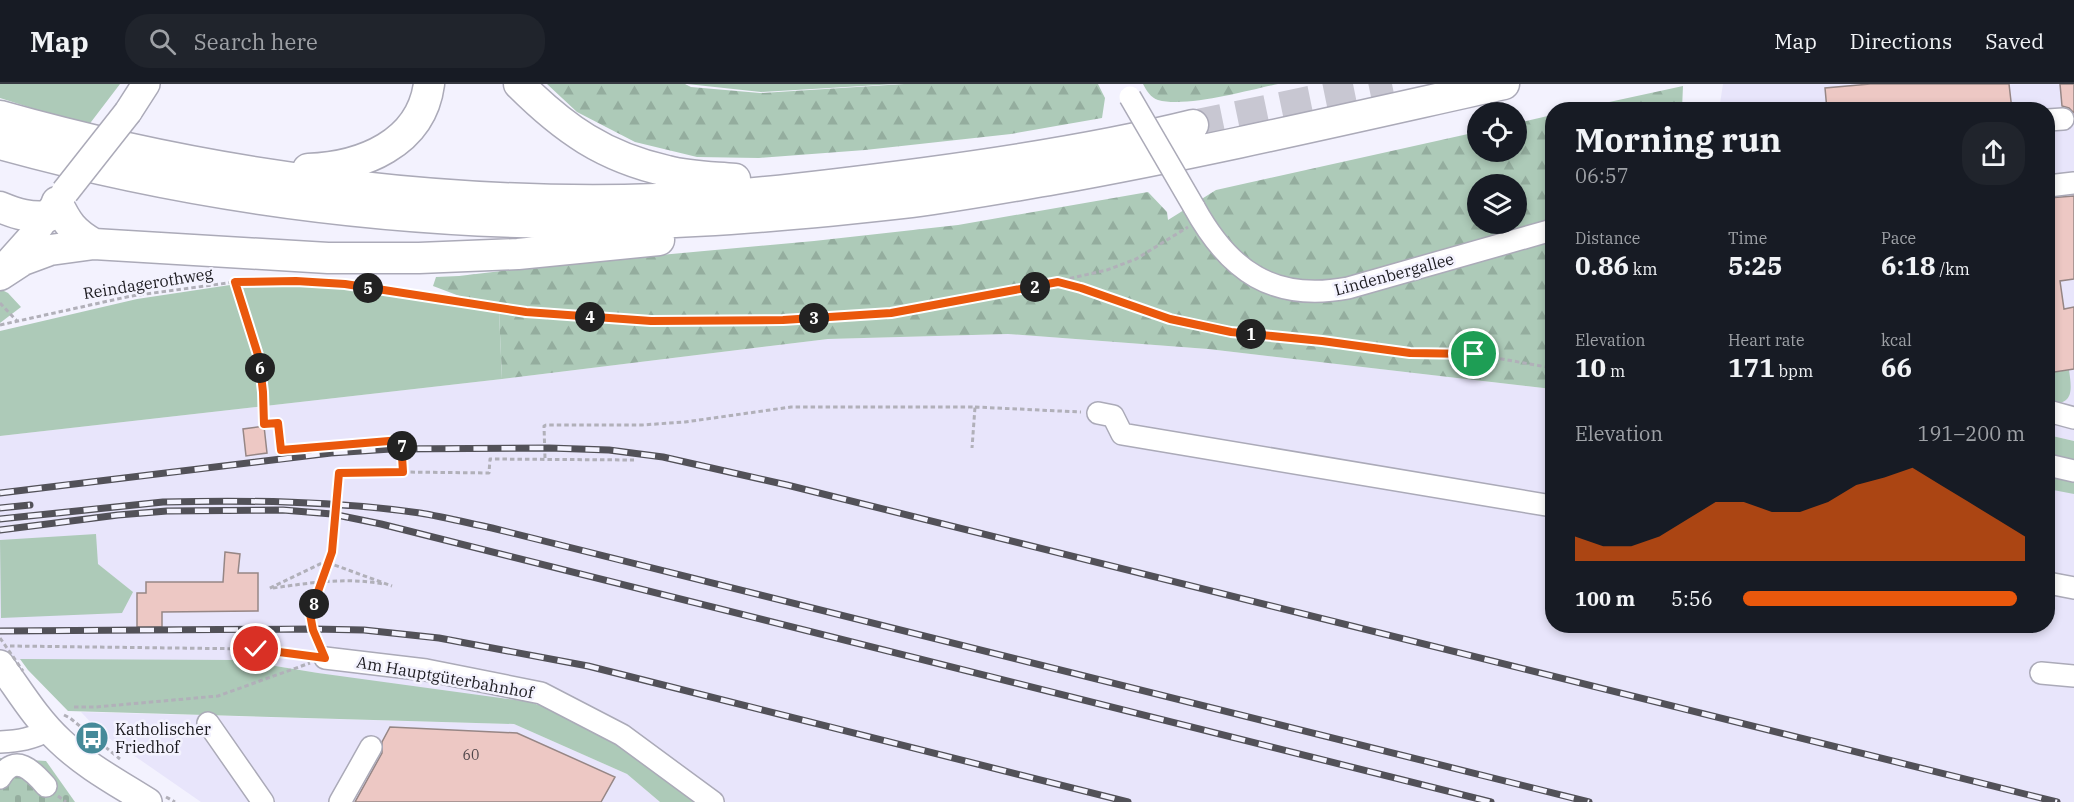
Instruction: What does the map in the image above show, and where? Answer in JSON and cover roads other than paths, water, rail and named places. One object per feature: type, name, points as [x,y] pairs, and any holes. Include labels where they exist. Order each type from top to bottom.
[{"type":"highway","points":[[249,172],[323,168],[356,162],[377,154],[399,140],[416,120],[428,95],[429,84]]},
{"type":"highway","points":[[519,84],[546,111],[580,137],[612,154],[644,165],[668,172],[822,187]]},
{"type":"highway","points":[[0,144],[119,174],[248,198],[388,214],[509,222],[646,223],[760,216],[912,202],[1141,163],[1504,84]]},
{"type":"highway","points":[[0,117],[77,138],[249,172],[337,183],[514,198],[617,199],[718,196],[822,187],[1020,160],[1192,126]]},
{"type":"highway","points":[[0,273],[23,260],[50,250],[94,244],[328,258],[419,258],[518,254],[861,220],[888,213],[912,202]]},
{"type":"highway","points":[[0,207],[21,216],[52,207],[78,235],[94,244]]},
{"type":"main road","points":[[0,273],[128,112],[146,84]]},
{"type":"main road","points":[[0,251],[52,207]]},
{"type":"main road","points":[[15,672],[90,765],[156,799]]},
{"type":"street","name":"Lindenbergallee","points":[[1126,90],[1197,213],[1224,251],[1236,264],[1252,275],[1281,288],[1313,292],[1348,288],[1545,232]]},
{"type":"street","points":[[2055,185],[2074,183]]},
{"type":"street","points":[[1098,413],[1113,416],[1122,434],[1545,505]]},
{"type":"street","points":[[2055,413],[2074,418]]},
{"type":"street","points":[[2055,467],[2074,471]]},
{"type":"street","points":[[2055,585],[2074,588]]},
{"type":"street","name":"Am Hauptgüterbahnhof","points":[[325,658],[426,670],[541,693],[622,735],[713,802]]},
{"type":"street","points":[[2042,673],[2074,676]]},
{"type":"street","points":[[0,742],[32,739],[53,721]]},
{"type":"street","points":[[208,723],[263,802]]},
{"type":"street","points":[[340,802],[371,747]]},
{"type":"street","points":[[0,778],[11,766],[20,765],[36,773],[46,786]]},
{"type":"tunnel","points":[[1193,125],[1392,84]]},
{"type":"railway","points":[[0,493],[331,453],[391,449],[549,448],[609,450],[663,457],[787,485],[2057,802]]},
{"type":"railway","points":[[0,519],[163,502],[195,501],[324,504],[429,515],[492,528],[1589,802]]},
{"type":"railway","points":[[0,508],[30,505]]},
{"type":"railway","points":[[0,530],[167,511],[283,510],[332,514],[381,524],[1491,802]]},
{"type":"railway","points":[[0,631],[313,629],[364,630],[439,638],[588,666],[1128,802]]},
{"type":"place","name":"Katholischer Friedhof","points":[[92,738]]}]
